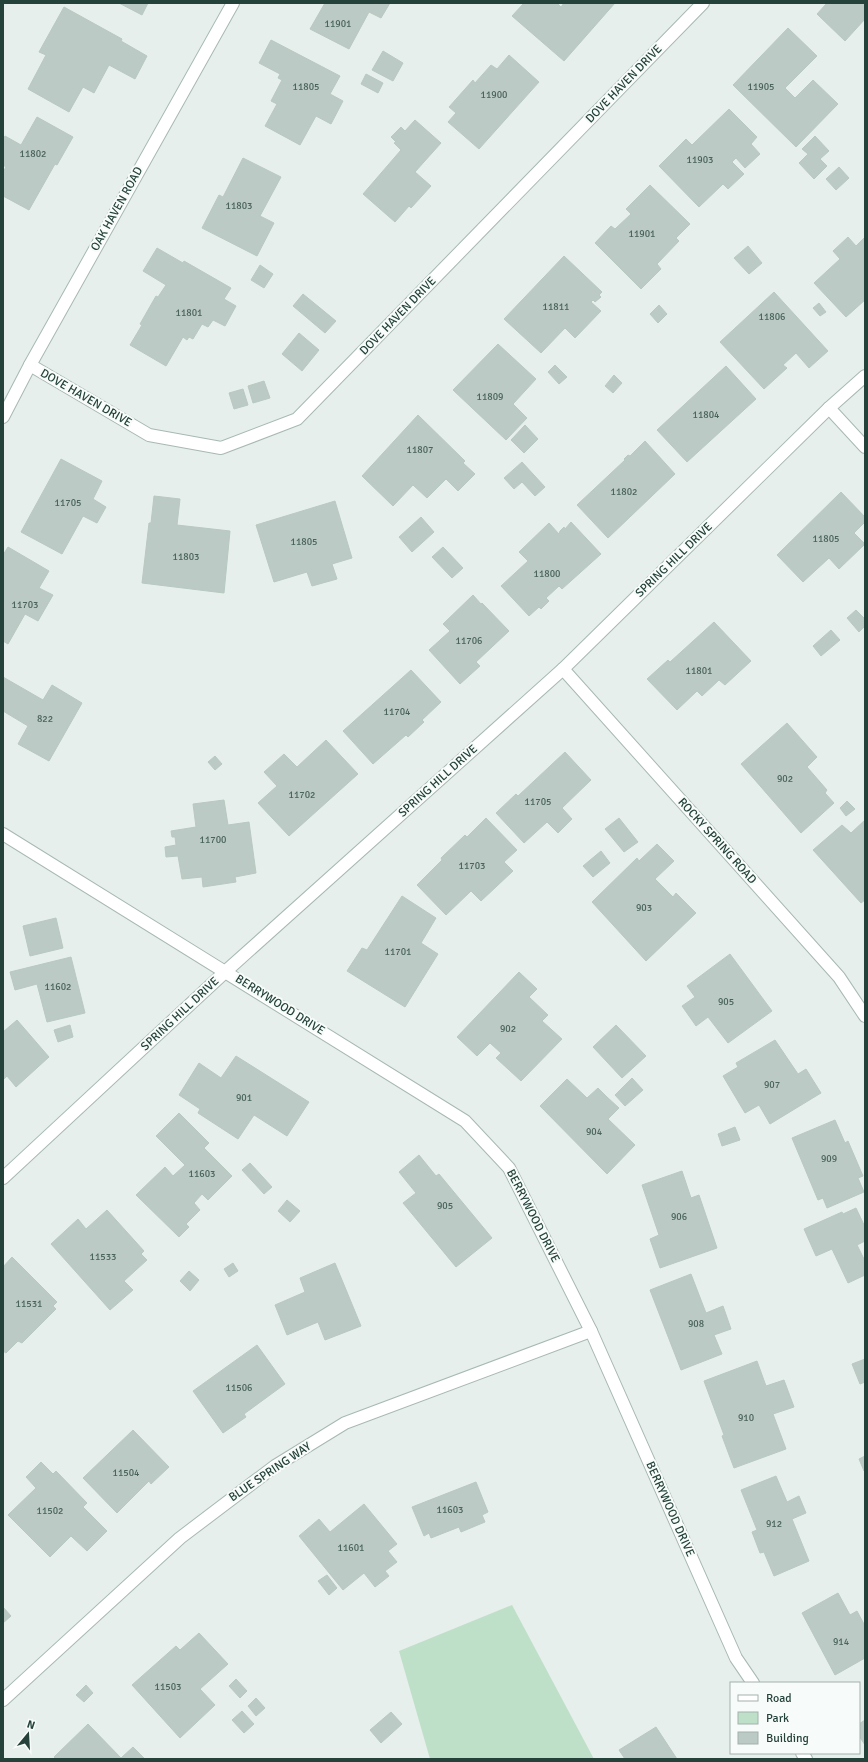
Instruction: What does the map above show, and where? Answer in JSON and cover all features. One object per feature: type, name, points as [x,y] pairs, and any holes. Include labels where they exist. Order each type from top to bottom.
[{"type":"street","name":"OAK HAVEN ROAD","points":[[3,417],[30,365],[233,3]]},
{"type":"street","name":"DOVE HAVEN DRIVE","points":[[30,365],[149,435],[221,448],[297,419],[703,3]]},
{"type":"street","name":"SPRING HILL DRIVE","points":[[3,1178],[226,972],[563,669],[829,408],[865,376]]},
{"type":"street","points":[[829,408],[865,447]]},
{"type":"street","name":"ROCKY SPRING ROAD","points":[[563,669],[839,977],[865,1016]]},
{"type":"street","name":"BERRYWOOD DRIVE","points":[[3,834],[465,1121],[510,1168],[591,1331],[736,1658],[752,1682]]},
{"type":"street","name":"BLUE SPRING WAY","points":[[3,1700],[180,1538],[275,1466],[345,1423],[591,1331]]},
{"type":"green space","points":[[512,1605],[594,1759],[430,1759],[399,1651]]},
{"type":"building","points":[[119,3],[148,3],[142,15]]},
{"type":"building","points":[[325,3],[390,3],[381,18],[369,12],[349,49],[310,29]]},
{"type":"building","points":[[524,3],[557,3],[561,7],[564,3],[615,3],[564,61],[512,16]]},
{"type":"building","points":[[827,3],[865,3],[865,19],[845,41],[817,14]]},
{"type":"building","points":[[64,7],[122,39],[121,41],[147,56],[135,79],[109,65],[94,93],[83,87],[69,112],[28,89],[46,55],[39,52]]},
{"type":"building","points":[[788,28],[817,56],[785,88],[795,98],[813,80],[838,104],[796,147],[733,85]]},
{"type":"building","points":[[271,40],[340,76],[330,94],[343,101],[331,124],[316,116],[300,145],[265,126],[277,104],[271,101],[282,80],[278,78],[280,74],[259,63]]},
{"type":"building","points":[[383,51],[403,63],[393,81],[372,70]]},
{"type":"building","points":[[509,55],[539,82],[479,149],[448,122],[456,113],[449,107],[473,80],[475,83],[491,65],[497,69]]},
{"type":"building","points":[[366,74],[383,83],[378,93],[361,84]]},
{"type":"building","points":[[729,109],[757,137],[751,144],[760,154],[745,168],[736,158],[732,162],[744,174],[728,189],[723,184],[699,207],[659,166],[686,139],[692,145]]},
{"type":"building","points":[[37,117],[73,137],[57,165],[55,164],[29,210],[3,196],[3,172],[6,167],[3,165],[3,139],[5,136],[21,145]]},
{"type":"building","points":[[415,120],[441,143],[415,172],[431,186],[411,208],[409,206],[395,222],[363,194],[401,150],[394,143],[396,142],[391,137],[401,127],[405,131]]},
{"type":"building","points":[[815,136],[829,151],[820,159],[827,166],[814,179],[799,163],[808,154],[802,149]]},
{"type":"building","points":[[243,158],[281,177],[260,216],[274,223],[257,256],[202,228],[219,195],[223,197]]},
{"type":"building","points":[[839,167],[849,178],[836,190],[826,179]]},
{"type":"building","points":[[650,185],[690,224],[676,238],[679,241],[657,264],[661,269],[641,289],[595,243],[611,226],[615,229],[631,214],[626,209]]},
{"type":"building","points":[[848,237],[856,246],[865,237],[865,300],[846,317],[814,283],[840,259],[833,251]]},
{"type":"building","points":[[748,246],[762,263],[749,274],[734,258]]},
{"type":"building","points":[[157,248],[183,263],[184,261],[231,288],[224,299],[236,306],[225,326],[213,320],[208,327],[202,324],[193,339],[189,337],[187,340],[183,337],[166,366],[130,345],[142,325],[140,324],[156,296],[158,297],[166,285],[143,271]]},
{"type":"building","points":[[564,256],[602,292],[599,295],[601,297],[595,302],[593,300],[591,302],[601,311],[575,338],[565,328],[541,353],[504,319]]},
{"type":"building","points":[[260,265],[273,274],[264,288],[251,280]]},
{"type":"building","points":[[774,292],[828,351],[809,368],[796,353],[783,365],[787,368],[764,389],[720,342]]},
{"type":"building","points":[[303,294],[336,321],[325,333],[293,306]]},
{"type":"building","points":[[819,303],[826,312],[820,316],[813,308]]},
{"type":"building","points":[[659,305],[667,314],[658,323],[650,314]]},
{"type":"building","points":[[299,333],[319,350],[302,371],[282,354]]},
{"type":"building","points":[[498,344],[536,379],[513,404],[527,418],[506,440],[453,390]]},
{"type":"building","points":[[555,365],[567,377],[559,384],[548,372]]},
{"type":"building","points":[[726,366],[756,399],[687,462],[657,430]]},
{"type":"building","points":[[614,375],[622,383],[613,393],[605,386]]},
{"type":"building","points":[[264,381],[270,398],[253,403],[248,386]]},
{"type":"building","points":[[243,389],[248,405],[234,409],[229,393]]},
{"type":"building","points":[[418,415],[465,461],[463,463],[475,474],[458,491],[446,479],[427,498],[413,485],[393,506],[362,476]]},
{"type":"building","points":[[525,425],[538,439],[524,453],[511,440]]},
{"type":"building","points":[[645,441],[675,474],[608,538],[577,505],[625,460],[624,459],[628,455],[630,456]]},
{"type":"building","points":[[61,459],[102,481],[93,499],[106,507],[97,523],[83,516],[62,554],[21,532]]},
{"type":"building","points":[[522,462],[545,487],[535,496],[522,482],[514,489],[504,478]]},
{"type":"building","points":[[841,492],[865,517],[865,522],[854,533],[865,544],[839,569],[829,558],[803,582],[777,555]]},
{"type":"building","points":[[154,496],[180,499],[177,525],[230,531],[224,593],[142,583],[149,523],[151,523]]},
{"type":"building","points":[[335,501],[352,558],[332,564],[337,579],[312,586],[307,572],[274,582],[256,525]]},
{"type":"building","points":[[421,517],[434,532],[412,552],[399,537]]},
{"type":"building","points":[[571,522],[601,554],[562,589],[559,586],[546,598],[549,601],[541,609],[539,607],[529,616],[501,586],[528,561],[519,552],[549,523],[559,534],[564,527],[565,529]]},
{"type":"building","points":[[8,547],[49,571],[39,588],[53,595],[38,621],[25,614],[8,644],[3,641],[3,555]]},
{"type":"building","points":[[443,547],[463,568],[452,578],[432,557]]},
{"type":"building","points":[[473,595],[509,631],[476,662],[480,666],[460,684],[429,650],[450,631],[443,624]]},
{"type":"building","points":[[856,610],[865,619],[865,626],[859,632],[847,618]]},
{"type":"building","points":[[714,622],[751,661],[725,685],[719,680],[702,696],[697,691],[677,710],[647,679],[668,660],[670,662]]},
{"type":"building","points":[[831,630],[840,640],[821,656],[813,646]]},
{"type":"building","points":[[411,670],[441,702],[422,720],[424,722],[408,737],[406,735],[373,764],[343,731]]},
{"type":"building","points":[[3,677],[43,700],[52,685],[82,703],[49,761],[18,744],[28,726],[3,711]]},
{"type":"building","points":[[787,723],[817,757],[807,767],[827,790],[825,793],[834,803],[801,833],[741,764]]},
{"type":"building","points":[[326,740],[358,774],[289,836],[258,803],[277,786],[264,772],[284,754],[297,767]]},
{"type":"building","points":[[565,752],[591,780],[562,808],[572,819],[558,833],[547,822],[524,843],[496,813],[516,794],[518,796]]},
{"type":"building","points":[[215,756],[222,764],[215,770],[208,762]]},
{"type":"building","points":[[224,800],[228,825],[249,822],[256,873],[235,877],[236,882],[203,887],[202,877],[182,879],[178,856],[166,857],[165,847],[176,845],[175,837],[172,837],[171,831],[196,827],[193,804]]},
{"type":"building","points":[[847,801],[855,809],[846,816],[840,808]]},
{"type":"building","points":[[486,818],[517,850],[504,862],[513,871],[481,901],[471,891],[446,915],[417,885],[442,860],[441,858],[465,835],[467,837]]},
{"type":"building","points":[[619,818],[638,842],[624,852],[605,829]]},
{"type":"building","points":[[865,820],[865,900],[861,903],[813,850],[842,825],[851,833]]},
{"type":"building","points":[[657,844],[674,861],[655,879],[673,897],[676,893],[696,913],[646,961],[592,902],[637,858],[639,861]]},
{"type":"building","points":[[601,851],[610,863],[593,877],[583,866]]},
{"type":"building","points":[[402,896],[436,918],[421,943],[438,954],[405,1007],[347,971],[362,948],[367,950]]},
{"type":"building","points":[[56,918],[63,948],[30,956],[23,926]]},
{"type":"building","points":[[730,954],[772,1011],[728,1043],[708,1017],[696,1026],[682,1006],[695,997],[687,986]]},
{"type":"building","points":[[71,957],[85,1013],[47,1022],[37,984],[15,990],[10,972]]},
{"type":"building","points":[[519,972],[537,989],[529,997],[548,1015],[542,1021],[562,1039],[521,1081],[496,1058],[501,1053],[490,1043],[477,1056],[457,1037]]},
{"type":"building","points":[[17,1020],[49,1057],[16,1087],[7,1076],[3,1080],[3,1032]]},
{"type":"building","points":[[70,1025],[73,1037],[58,1042],[54,1030]]},
{"type":"building","points":[[616,1025],[646,1056],[622,1078],[593,1047]]},
{"type":"building","points":[[775,1040],[798,1074],[806,1069],[821,1093],[770,1124],[759,1105],[745,1113],[723,1076],[738,1067],[736,1063]]},
{"type":"building","points":[[236,1056],[309,1102],[287,1136],[254,1115],[238,1139],[198,1113],[200,1109],[179,1095],[199,1063],[221,1078]]},
{"type":"building","points":[[632,1078],[643,1090],[625,1106],[615,1095]]},
{"type":"building","points":[[567,1079],[587,1098],[598,1088],[619,1108],[608,1119],[635,1145],[607,1174],[540,1106]]},
{"type":"building","points":[[179,1113],[209,1143],[204,1148],[232,1176],[208,1200],[202,1194],[194,1203],[200,1210],[186,1224],[189,1227],[179,1237],[136,1195],[165,1167],[173,1176],[185,1165],[156,1136]]},
{"type":"building","points":[[835,1120],[845,1143],[848,1141],[863,1176],[858,1178],[864,1192],[827,1208],[823,1198],[818,1200],[792,1138]]},
{"type":"building","points":[[735,1127],[740,1140],[722,1146],[718,1134]]},
{"type":"building","points":[[419,1155],[436,1176],[439,1174],[492,1238],[456,1267],[403,1203],[416,1193],[399,1172]]},
{"type":"building","points":[[250,1163],[272,1187],[264,1194],[242,1170]]},
{"type":"building","points":[[682,1171],[691,1198],[699,1195],[717,1248],[660,1268],[650,1239],[659,1235],[642,1185]]},
{"type":"building","points":[[287,1200],[300,1211],[290,1222],[278,1211]]},
{"type":"building","points":[[856,1208],[865,1227],[865,1241],[857,1245],[865,1261],[865,1275],[848,1283],[832,1249],[816,1256],[804,1229],[842,1212],[843,1214]]},
{"type":"building","points":[[107,1210],[144,1251],[141,1254],[147,1260],[124,1281],[133,1290],[110,1310],[51,1244],[78,1219],[86,1229]]},
{"type":"building","points":[[12,1257],[57,1302],[53,1306],[56,1309],[22,1343],[18,1341],[6,1353],[3,1351],[3,1267]]},
{"type":"building","points":[[233,1263],[238,1271],[229,1277],[224,1269]]},
{"type":"building","points":[[335,1263],[361,1326],[325,1340],[318,1322],[287,1335],[275,1305],[305,1292],[300,1278]]},
{"type":"building","points":[[189,1271],[199,1280],[190,1291],[180,1281]]},
{"type":"building","points":[[691,1274],[706,1313],[723,1306],[731,1329],[714,1335],[722,1354],[681,1370],[650,1290]]},
{"type":"building","points":[[257,1345],[285,1384],[244,1414],[246,1417],[223,1433],[193,1391]]},
{"type":"building","points":[[865,1359],[865,1382],[860,1384],[852,1364]]},
{"type":"building","points":[[757,1361],[766,1386],[784,1380],[794,1407],[773,1414],[786,1449],[734,1468],[722,1436],[724,1435],[704,1381]]},
{"type":"building","points":[[133,1430],[169,1467],[151,1484],[149,1481],[117,1513],[83,1478]]},
{"type":"building","points":[[865,1456],[865,1471],[864,1471],[859,1459]]},
{"type":"building","points":[[41,1462],[53,1474],[56,1471],[87,1503],[83,1507],[107,1531],[87,1551],[71,1536],[50,1557],[8,1515],[36,1488],[26,1477]]},
{"type":"building","points":[[776,1476],[787,1502],[799,1496],[806,1513],[792,1519],[809,1561],[774,1576],[764,1552],[760,1553],[752,1532],[757,1530],[741,1490]]},
{"type":"building","points":[[476,1482],[488,1512],[482,1515],[485,1522],[461,1532],[459,1527],[431,1538],[429,1533],[424,1536],[412,1507]]},
{"type":"building","points":[[364,1504],[397,1544],[388,1551],[397,1562],[385,1571],[389,1576],[375,1587],[364,1573],[343,1590],[299,1536],[319,1519],[330,1532]]},
{"type":"building","points":[[327,1575],[337,1588],[329,1595],[318,1581]]},
{"type":"building","points":[[838,1593],[850,1615],[857,1611],[865,1626],[865,1658],[835,1675],[802,1613]]},
{"type":"building","points":[[3,1607],[11,1616],[3,1623]]},
{"type":"building","points":[[199,1633],[228,1664],[200,1689],[215,1705],[180,1738],[132,1685],[176,1646],[180,1650]]},
{"type":"building","points":[[236,1679],[247,1691],[240,1698],[229,1686]]},
{"type":"building","points":[[86,1685],[93,1693],[84,1702],[76,1695]]},
{"type":"building","points":[[256,1698],[265,1708],[256,1716],[248,1706]]},
{"type":"building","points":[[242,1711],[254,1724],[244,1733],[232,1720]]},
{"type":"building","points":[[391,1712],[402,1724],[381,1743],[370,1730]]},
{"type":"building","points":[[865,1720],[865,1745],[860,1738],[860,1723]]},
{"type":"building","points":[[88,1724],[121,1758],[133,1747],[145,1759],[56,1759],[54,1757]]},
{"type":"building","points":[[656,1727],[677,1759],[625,1759],[619,1750]]}]
